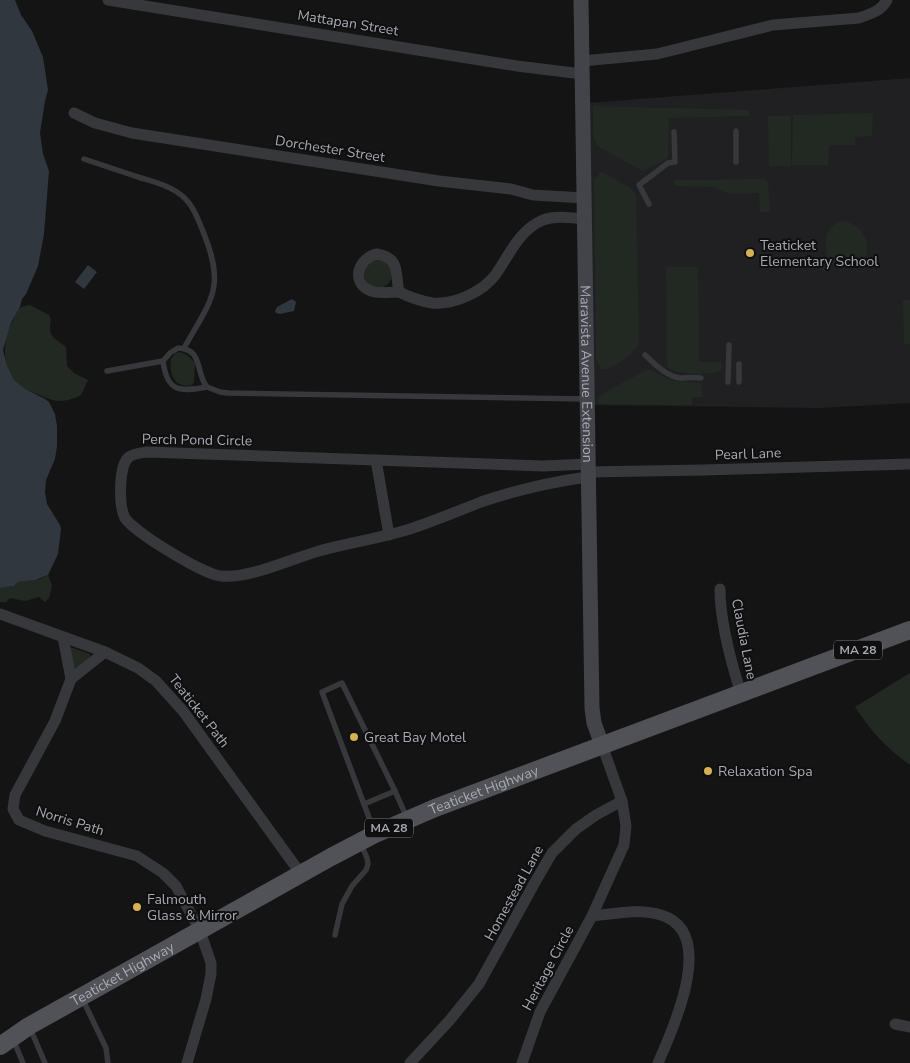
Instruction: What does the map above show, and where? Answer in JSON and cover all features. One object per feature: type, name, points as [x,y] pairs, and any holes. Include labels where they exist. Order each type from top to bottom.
[{"type":"main road","name":"Maravista Avenue Extension","points":[[581,0],[592,708],[594,723],[602,745]]},
{"type":"main road","name":"Teaticket Highway","points":[[6,1042],[81,996],[368,838],[408,820],[602,745],[910,630]]},
{"type":"street","name":"Mattapan Street","points":[[108,0],[517,66],[582,68],[657,54],[773,25],[860,18],[872,14],[885,3]]},
{"type":"street","name":"Dorchester Street","points":[[74,113],[94,123],[132,133],[439,181],[511,189],[533,195],[584,198]]},
{"type":"street","points":[[399,292],[430,303],[444,303],[466,296],[481,288],[490,280],[515,242],[541,220],[554,217],[585,219]]},
{"type":"street","name":"Perch Pond Circle","points":[[154,452],[543,466],[588,471],[483,502],[389,535],[320,551],[240,576],[211,574],[134,528],[121,509],[121,474],[124,462],[129,456],[154,452]]},
{"type":"street","points":[[376,460],[389,535]]},
{"type":"street","name":"Pearl Lane","points":[[588,471],[910,464]]},
{"type":"street","name":"Claudia Lane","points":[[720,589],[730,659],[741,694]]},
{"type":"street","name":"Teaticket Path","points":[[0,614],[105,652],[138,668],[162,686],[183,711],[301,874]]},
{"type":"street","points":[[63,637],[71,679]]},
{"type":"street","name":"Norris Path","points":[[105,652],[71,679],[47,737],[15,795],[13,809],[19,820],[45,831],[137,856],[151,864],[176,886],[200,931],[208,953],[211,974],[206,999],[187,1063]]},
{"type":"street","points":[[602,745],[622,801]]},
{"type":"street","name":"Heritage Circle","points":[[522,1063],[540,1012],[592,916],[624,844],[626,826],[622,801]]},
{"type":"street","name":"Homestead Lane","points":[[410,1063],[470,997],[479,984],[541,870],[557,847],[584,823],[622,801]]},
{"type":"street","points":[[592,916],[652,912],[670,918],[682,930],[686,938],[688,970],[685,989],[680,1010],[658,1063]]},
{"type":"street","points":[[895,1024],[910,1027]]},
{"type":"lane","points":[[736,131],[736,162]]},
{"type":"lane","points":[[649,204],[639,185],[668,163],[675,162],[674,132]]},
{"type":"lane","points":[[84,159],[170,188],[182,196],[195,210],[210,247],[215,266],[215,283],[209,305],[184,348]]},
{"type":"lane","points":[[728,345],[728,382]]},
{"type":"lane","points":[[107,371],[163,361],[174,350],[184,348],[191,352],[198,362],[200,376],[207,387]]},
{"type":"lane","points":[[645,355],[658,368],[673,376],[701,378]]},
{"type":"lane","points":[[163,361],[166,377],[169,382],[174,387],[186,390],[207,387],[228,393],[587,399]]},
{"type":"lane","points":[[739,364],[739,382]]},
{"type":"lane","points":[[336,935],[342,904],[352,886],[366,870],[368,864],[368,838],[364,804],[322,692],[342,682],[408,820]]},
{"type":"lane","points":[[364,804],[395,791]]},
{"type":"lane","points":[[81,996],[106,1048],[107,1063]]},
{"type":"lane","points":[[30,1026],[45,1063]]},
{"type":"lane","points":[[6,1042],[23,1063]]},
{"type":"shaded area","points":[[0,0],[15,0],[21,15],[32,31],[43,57],[48,90],[40,133],[43,154],[49,171],[44,234],[38,266],[11,323],[3,350],[7,366],[14,380],[25,389],[49,402],[55,414],[57,446],[55,459],[46,480],[45,492],[47,504],[61,529],[58,554],[48,575],[35,580],[18,582],[14,586],[0,588]]},
{"type":"shaded area","name":"Teaticket Elementary School","points":[[910,78],[910,403],[819,408],[592,405],[588,103]]},
{"type":"shaded area","points":[[593,106],[749,110],[749,116],[669,118],[668,156],[665,160],[643,171],[597,146],[593,135]]},
{"type":"shaded area","points":[[873,113],[872,136],[855,137],[855,145],[829,145],[828,165],[792,165],[793,115]]},
{"type":"shaded area","points":[[768,116],[791,116],[791,166],[769,166]]},
{"type":"shaded area","points":[[599,172],[629,187],[636,195],[639,342],[633,352],[622,361],[605,369],[600,369],[596,360],[594,182],[595,178],[599,176]]},
{"type":"shaded area","points":[[765,179],[768,182],[770,212],[760,212],[759,193],[730,194],[712,187],[674,186],[674,180]]},
{"type":"shaded area","points":[[840,221],[855,225],[865,237],[867,251],[865,258],[860,264],[833,264],[825,273],[820,267],[827,259],[826,237],[830,228]]},
{"type":"shaded area","points":[[378,260],[388,264],[392,274],[388,284],[378,288],[368,284],[364,274],[368,264]]},
{"type":"shaded area","points":[[88,265],[97,272],[84,289],[75,282]]},
{"type":"shaded area","points":[[666,267],[698,267],[699,362],[721,362],[723,366],[720,371],[693,374],[679,372],[667,367]]},
{"type":"shaded area","points":[[292,299],[296,302],[294,311],[276,313],[277,307]]},
{"type":"shaded area","points":[[903,300],[910,300],[910,344],[904,344]]},
{"type":"shaded area","points":[[30,305],[49,315],[51,334],[66,347],[67,366],[74,373],[88,380],[81,395],[69,400],[54,400],[21,387],[12,377],[6,361],[7,334],[18,310]]},
{"type":"shaded area","points":[[180,352],[187,355],[195,363],[194,382],[192,385],[181,385],[172,375],[171,359],[176,353]]},
{"type":"shaded area","points":[[648,369],[674,381],[700,383],[702,386],[702,397],[692,397],[692,405],[597,404],[602,394]]},
{"type":"shaded area","points":[[48,575],[52,586],[49,598],[45,602],[39,597],[25,601],[10,598],[6,602],[0,602],[0,588],[14,586],[18,582],[40,579]]},
{"type":"shaded area","points":[[70,647],[90,654],[89,660],[74,672]]},
{"type":"shaded area","points":[[910,673],[910,765],[880,739],[855,707]]},
{"type":"place","name":"Teaticket Elementary School","points":[[750,253]]},
{"type":"place","name":"Great Bay Motel","points":[[354,737]]},
{"type":"place","name":"Relaxation Spa","points":[[708,771]]},
{"type":"place","name":"Falmouth Glass & Mirror","points":[[137,907]]}]
